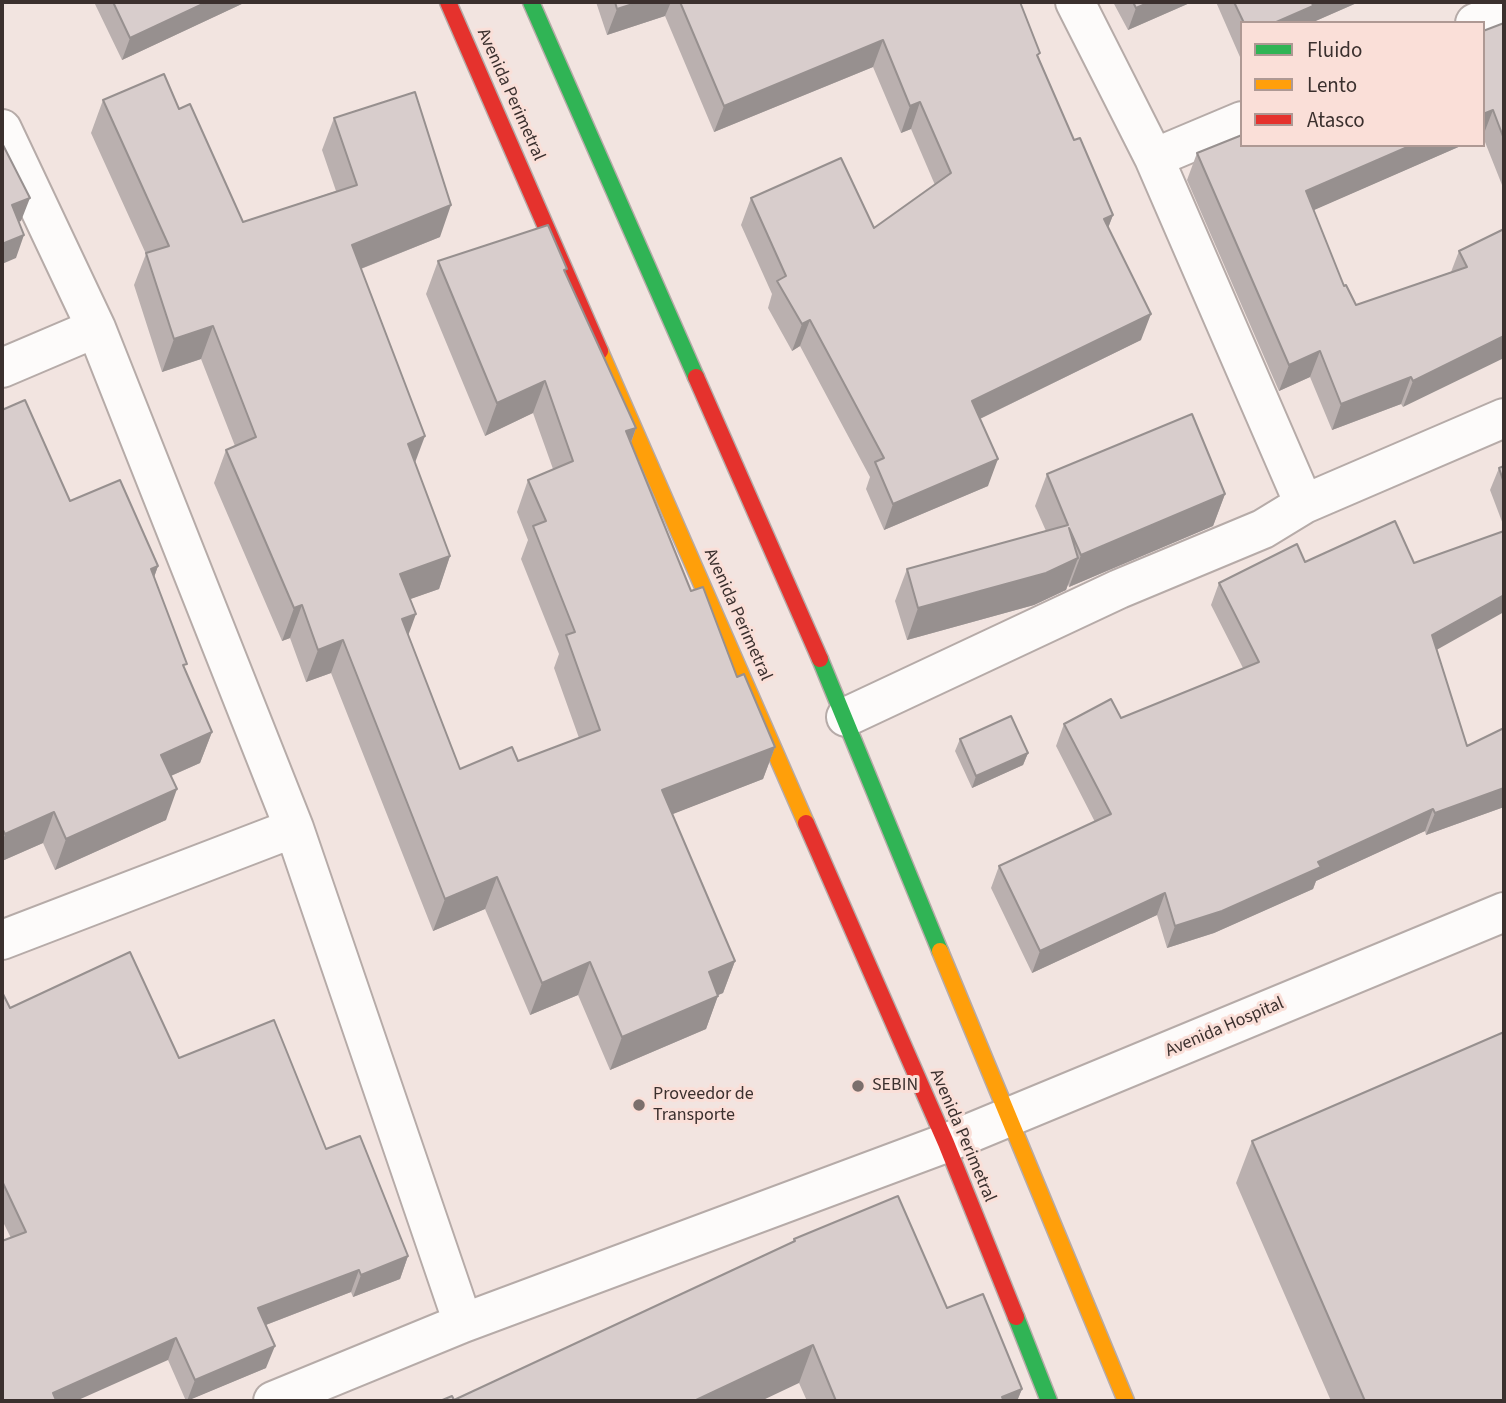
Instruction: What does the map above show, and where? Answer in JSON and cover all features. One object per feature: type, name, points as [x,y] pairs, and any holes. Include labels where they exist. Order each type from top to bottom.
[{"type":"street","name":"Avenida Perimetral","points":[[448,2],[946,1143],[1049,1401]]},
{"type":"street","points":[[531,2],[846,716],[1007,1119],[1126,1401]]},
{"type":"street","points":[[1075,2],[1154,159],[1304,504]]},
{"type":"street","points":[[1480,21],[1504,11]]},
{"type":"street","points":[[1154,159],[1240,122]]},
{"type":"street","points":[[2,129],[96,328],[294,828],[463,1323]]},
{"type":"street","points":[[2,368],[96,328]]},
{"type":"street","points":[[846,716],[1119,589],[1263,529],[1304,504],[1504,418]]},
{"type":"street","points":[[2,940],[294,828]]},
{"type":"street","name":"Avenida Hospital","points":[[273,1401],[463,1323],[1007,1119],[1504,912]]},
{"type":"building","points":[[113,2],[207,2],[130,38]]},
{"type":"building","points":[[615,2],[639,2],[617,9]]},
{"type":"building","points":[[680,2],[1020,2],[1040,53],[1037,55],[1074,140],[1080,138],[1113,215],[1104,219],[1151,314],[972,401],[998,459],[893,504],[875,462],[884,458],[810,320],[802,324],[777,281],[786,276],[751,198],[841,158],[874,228],[951,173],[920,102],[910,106],[883,40],[724,106]]},
{"type":"building","points":[[1133,2],[1150,2],[1136,8]]},
{"type":"building","points":[[1234,2],[1314,2],[1313,6],[1279,21],[1243,21]]},
{"type":"building","points":[[1504,23],[1504,139],[1493,110],[1485,113],[1485,30]]},
{"type":"building","points":[[164,74],[179,109],[190,104],[243,222],[357,185],[334,118],[415,92],[451,205],[352,245],[425,436],[408,444],[450,556],[400,574],[416,614],[402,619],[460,769],[512,747],[518,761],[600,730],[566,635],[575,632],[533,526],[546,521],[528,480],[573,461],[545,381],[497,403],[438,261],[548,225],[567,269],[564,270],[636,428],[626,431],[691,591],[703,587],[737,677],[744,674],[775,747],[662,790],[735,961],[709,972],[718,996],[622,1037],[590,962],[542,983],[497,877],[445,899],[343,640],[318,650],[302,605],[294,608],[226,450],[256,437],[213,326],[174,339],[146,253],[169,246],[103,100]]},
{"type":"building","points":[[1240,136],[1240,147],[1407,147],[1306,191],[1344,286],[1346,285],[1356,305],[1467,267],[1459,251],[1504,229],[1504,336],[1413,381],[1411,377],[1341,404],[1320,351],[1289,365],[1197,153]]},
{"type":"building","points":[[2,143],[30,198],[12,205],[24,235],[2,244]]},
{"type":"building","points":[[25,400],[70,501],[120,480],[158,566],[151,569],[187,664],[183,665],[212,732],[161,755],[177,789],[66,839],[54,812],[5,834],[2,831],[2,410]]},
{"type":"building","points":[[1192,414],[1225,494],[1081,555],[1069,528],[1078,558],[1046,573],[918,608],[907,569],[1068,525],[1047,474]]},
{"type":"building","points":[[1504,466],[1504,483],[1499,468]]},
{"type":"building","points":[[1395,521],[1414,563],[1504,531],[1504,595],[1432,635],[1467,746],[1504,728],[1504,788],[1435,813],[1433,809],[1318,862],[1321,867],[1222,911],[1175,926],[1165,893],[1040,951],[999,866],[1111,814],[1064,724],[1111,699],[1121,718],[1259,662],[1219,583],[1297,544],[1305,562]]},
{"type":"building","points":[[1011,716],[1028,753],[976,776],[960,739]]},
{"type":"building","points":[[130,952],[179,1058],[274,1020],[326,1149],[360,1136],[408,1256],[361,1275],[359,1270],[258,1308],[275,1346],[195,1380],[176,1338],[53,1393],[56,1400],[2,1401],[2,1241],[26,1232],[2,1181],[2,992],[10,1008]]},
{"type":"building","points":[[1504,1032],[1504,1401],[1365,1401],[1252,1141]]},
{"type":"building","points":[[898,1196],[947,1308],[983,1294],[1022,1389],[1002,1397],[1004,1401],[836,1401],[813,1345],[694,1401],[440,1401],[452,1396],[454,1400],[795,1241],[794,1239]]},
{"type":"traffic: fast","points":[[531,2],[696,377]]},
{"type":"traffic: fast","points":[[820,659],[940,951]]},
{"type":"traffic: fast","points":[[1016,1317],[1049,1401]]},
{"type":"traffic: slow","points":[[600,351],[806,823]]},
{"type":"traffic: slow","points":[[940,951],[1126,1401]]},
{"type":"traffic: jam","points":[[448,2],[600,351]]},
{"type":"traffic: jam","points":[[696,377],[820,659]]},
{"type":"traffic: jam","points":[[806,823],[946,1143],[1016,1317]]},
{"type":"place","name":"SEBIN","points":[[858,1086]]},
{"type":"place","name":"Proveedor de Transporte","points":[[639,1105]]}]
